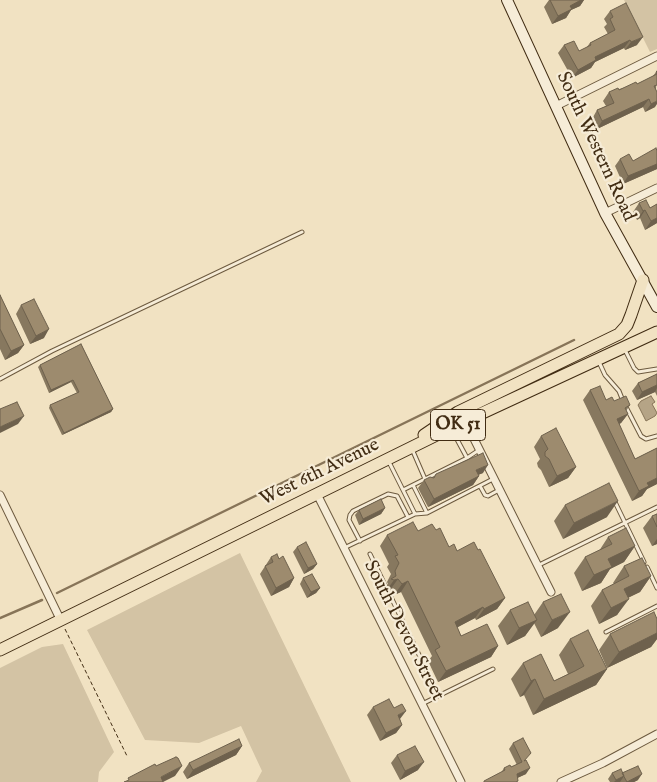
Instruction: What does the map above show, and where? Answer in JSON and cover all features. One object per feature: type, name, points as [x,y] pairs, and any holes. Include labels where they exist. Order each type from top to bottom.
[{"type":"highway","points":[[388,460],[458,412],[619,334],[631,316],[643,280]]},
{"type":"highway","name":"West 6th Avenue","points":[[0,650],[465,421],[657,332]]},
{"type":"main road","name":"South Western Road","points":[[509,1],[606,213],[657,306]]},
{"type":"street","points":[[556,106],[657,56]]},
{"type":"street","points":[[606,213],[657,188]]},
{"type":"street","points":[[465,421],[551,592]]},
{"type":"street","name":"South Devon Street","points":[[317,494],[460,782]]},
{"type":"street","points":[[0,495],[61,620]]},
{"type":"street","points":[[561,782],[577,779],[657,734]]},
{"type":"lane","points":[[0,379],[52,351],[302,232]]},
{"type":"lane","points":[[624,347],[634,368],[638,372],[657,369]]},
{"type":"lane","points":[[598,360],[605,375],[618,392],[640,436],[646,439],[657,436]]},
{"type":"lane","points":[[451,428],[467,458]]},
{"type":"lane","points":[[412,448],[428,483]]},
{"type":"lane","points":[[403,490],[480,450]]},
{"type":"lane","points":[[388,460],[415,514]]},
{"type":"lane","points":[[436,474],[438,478]]},
{"type":"lane","points":[[344,548],[415,514],[427,513],[448,500],[494,478]]},
{"type":"lane","points":[[413,485],[427,513]]},
{"type":"lane","points":[[480,486],[485,495],[488,496],[500,490]]},
{"type":"lane","points":[[360,541],[349,520],[350,514],[353,511],[388,494],[397,496],[408,517]]},
{"type":"lane","points":[[612,494],[657,588]]},
{"type":"lane","points":[[437,502],[439,507]]},
{"type":"lane","points":[[537,566],[657,507]]},
{"type":"lane","points":[[370,554],[386,585]]},
{"type":"lane","points":[[389,593],[439,696]]},
{"type":"lane","points":[[606,632],[657,606]]},
{"type":"lane","points":[[422,704],[493,669]]},
{"type":"path","points":[[61,620],[127,756]]},
{"type":"shaded area","points":[[624,0],[657,0],[657,49],[650,52]]},
{"type":"shaded area","points":[[651,396],[655,402],[652,404],[657,413],[646,421],[638,405],[641,401]]},
{"type":"shaded area","points":[[240,553],[351,782],[256,782],[262,771],[241,726],[199,743],[145,740],[87,630]]},
{"type":"shaded area","points":[[63,644],[114,752],[99,772],[98,782],[0,782],[0,668],[42,647]]},
{"type":"building","points":[[550,0],[581,0],[570,6],[572,9],[558,16]]},
{"type":"building","points":[[626,3],[643,37],[631,42],[630,40],[595,57],[596,60],[578,70],[564,45],[574,41],[579,51],[615,30],[610,19],[613,17],[610,11]]},
{"type":"building","points":[[657,74],[657,85],[654,86],[657,92],[657,101],[651,104],[649,99],[602,121],[597,110],[614,103],[609,92],[618,88],[619,90],[636,82],[637,84]]},
{"type":"building","points":[[656,148],[657,164],[628,176],[620,159],[629,154],[633,161]]},
{"type":"building","points":[[646,200],[650,208],[657,204],[657,218],[651,221],[639,203]]},
{"type":"building","points":[[0,295],[24,345],[11,351],[0,329]]},
{"type":"building","points":[[34,299],[49,329],[36,336],[21,305]]},
{"type":"building","points":[[81,344],[113,409],[64,433],[50,405],[79,392],[73,380],[51,390],[40,365]]},
{"type":"building","points":[[657,374],[657,385],[642,392],[638,383]]},
{"type":"building","points":[[600,386],[606,400],[612,397],[614,401],[626,396],[630,405],[625,408],[628,414],[617,419],[635,459],[657,448],[657,478],[647,483],[649,486],[639,491],[590,390]]},
{"type":"building","points":[[17,402],[24,416],[0,427],[0,409]]},
{"type":"building","points":[[556,428],[576,467],[557,476],[549,459],[545,456],[545,452],[548,449],[541,436]]},
{"type":"building","points":[[483,453],[488,465],[476,470],[479,476],[434,499],[424,480],[430,477],[434,478],[436,474]]},
{"type":"building","points":[[609,483],[618,501],[574,523],[565,505]]},
{"type":"building","points":[[381,499],[385,508],[363,519],[359,510]]},
{"type":"building","points":[[657,514],[657,527],[652,516]]},
{"type":"building","points":[[413,522],[418,531],[432,524],[436,530],[440,528],[449,547],[454,544],[457,551],[474,542],[478,550],[480,549],[505,598],[455,622],[461,636],[487,624],[498,646],[446,671],[435,650],[440,647],[408,581],[402,584],[398,579],[391,579],[396,576],[395,571],[399,563],[395,556],[398,555],[387,535]]},
{"type":"building","points":[[626,528],[635,546],[608,559],[612,567],[594,575],[585,557],[612,544],[608,537]]},
{"type":"building","points":[[306,542],[317,564],[308,568],[297,547]]},
{"type":"building","points":[[277,554],[279,559],[283,556],[294,578],[276,588],[265,566],[273,562],[271,557]]},
{"type":"building","points":[[642,558],[651,576],[624,589],[629,599],[611,608],[602,590],[629,576],[624,566]]},
{"type":"building","points":[[312,574],[320,588],[311,592],[303,578]]},
{"type":"building","points":[[561,594],[570,612],[552,620],[543,602]]},
{"type":"building","points":[[528,602],[537,620],[519,628],[510,610]]},
{"type":"building","points":[[654,612],[657,619],[657,633],[619,652],[610,634]]},
{"type":"building","points":[[588,630],[607,669],[544,699],[535,679],[531,681],[523,663],[541,654],[554,681],[575,671],[584,666],[570,639]]},
{"type":"building","points":[[389,699],[394,708],[402,704],[406,711],[398,715],[402,725],[386,733],[373,707]]},
{"type":"building","points":[[523,738],[531,753],[524,761],[526,760],[530,768],[517,774],[518,781],[516,782],[484,782],[505,770],[504,768],[522,762],[513,743]]},
{"type":"building","points":[[239,739],[242,746],[193,770],[189,763]]},
{"type":"building","points":[[415,746],[424,762],[405,771],[397,755]]},
{"type":"building","points":[[176,757],[182,766],[161,777],[163,782],[124,782],[155,764],[156,766]]},
{"type":"building","points":[[638,766],[642,774],[627,782],[622,773]]},
{"type":"building","points":[[621,769],[624,776],[616,780],[612,773]]},
{"type":"waterway","points":[[57,593],[574,340]]},
{"type":"waterway","points":[[0,618],[42,600]]}]
